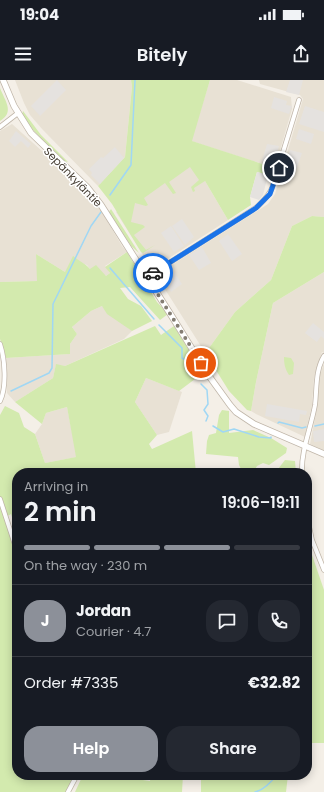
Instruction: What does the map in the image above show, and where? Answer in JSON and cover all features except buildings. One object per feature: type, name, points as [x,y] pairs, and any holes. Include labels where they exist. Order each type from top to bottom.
[{"type":"street","name":"Sepänkyläntie","points":[[3,80],[18,113],[31,133],[97,199],[209,376],[236,412],[254,424],[324,454]]},
{"type":"street","points":[[147,277],[256,208],[264,201],[270,194],[299,100]]},
{"type":"street","points":[[0,127],[18,113]]},
{"type":"street","points":[[0,344],[4,363],[3,394],[0,401]]},
{"type":"street","points":[[303,468],[305,447],[315,404],[316,382],[324,356]]},
{"type":"street","points":[[0,499],[12,536]]},
{"type":"street","points":[[312,540],[324,570]]},
{"type":"street","points":[[68,792],[74,780]]},
{"type":"shaded area","points":[[15,80],[131,80],[132,87],[125,157],[98,186],[30,115]]},
{"type":"shaded area","points":[[57,80],[66,90],[40,116],[31,106]]},
{"type":"shaded area","points":[[210,80],[237,80],[291,97],[292,109],[275,168],[191,141]]},
{"type":"shaded area","points":[[259,80],[324,80],[324,217],[312,216],[292,226],[271,280],[235,312],[209,348],[204,351],[156,275],[268,204],[275,194],[303,99],[300,95],[260,84]]},
{"type":"shaded area","points":[[290,80],[303,80],[299,95],[286,92]]},
{"type":"shaded area","points":[[274,97],[287,101],[286,105],[292,106],[289,114],[271,108]]},
{"type":"shaded area","points":[[305,106],[324,112],[324,132],[299,124]]},
{"type":"shaded area","points":[[12,124],[97,204],[127,252],[105,266],[110,273],[106,276],[81,263],[65,272],[36,254],[38,281],[0,282],[0,131]]},
{"type":"shaded area","points":[[299,129],[314,134],[311,144],[296,139]]},
{"type":"shaded area","points":[[16,131],[31,144],[28,148],[21,141],[15,147],[9,141]]},
{"type":"shaded area","points":[[267,144],[279,146],[274,163],[262,161]]},
{"type":"shaded area","points":[[115,147],[124,158],[100,184],[91,175],[92,173],[89,169],[101,157],[103,158]]},
{"type":"shaded area","points":[[290,150],[302,153],[296,170],[285,165]]},
{"type":"shaded area","points":[[190,162],[205,181],[228,220],[152,269],[116,212]]},
{"type":"shaded area","points":[[257,172],[268,175],[263,195],[259,200],[250,197]]},
{"type":"shaded area","points":[[182,219],[194,237],[185,245],[172,226]]},
{"type":"shaded area","points":[[171,226],[184,246],[174,252],[161,233]]},
{"type":"shaded area","points":[[228,234],[242,254],[232,261],[219,241]]},
{"type":"shaded area","points":[[202,247],[211,263],[199,270],[189,255]]},
{"type":"shaded area","points":[[171,268],[182,284],[171,292],[160,275]]},
{"type":"shaded area","points":[[324,272],[324,353],[322,352],[314,378],[312,405],[305,437],[251,411],[273,303]]},
{"type":"shaded area","points":[[102,306],[132,331],[124,339],[65,366],[56,365],[53,378],[15,402],[7,393],[6,358],[69,354],[70,344],[77,334],[72,327],[91,311]]},
{"type":"shaded area","points":[[313,323],[324,332],[324,339],[321,336],[317,342],[305,333]]},
{"type":"shaded area","points":[[324,363],[324,451],[310,444],[317,408],[318,381]]},
{"type":"shaded area","points":[[146,378],[182,392],[169,432],[157,435],[135,402]]},
{"type":"shaded area","points":[[267,404],[307,411],[306,415],[300,414],[299,422],[265,416]]},
{"type":"shaded area","points":[[67,407],[77,457],[45,463],[35,434],[42,424],[46,413]]},
{"type":"shaded area","points":[[324,429],[324,441],[314,442],[313,431]]},
{"type":"green space","points":[[131,80],[210,80],[192,141],[275,168],[272,176],[257,172],[250,197],[251,205],[228,220],[205,181],[194,188],[195,191],[193,192],[191,187],[199,180],[190,167],[169,182],[176,193],[173,194],[165,183],[144,198],[148,205],[146,206],[135,203],[131,222],[143,225],[145,227],[134,235],[146,250],[155,245],[143,253],[112,204],[98,186],[125,157],[132,87]]},
{"type":"green space","points":[[0,88],[8,106],[8,110],[5,118],[0,121]]},
{"type":"green space","points":[[23,111],[41,135],[68,162],[64,161],[33,130],[22,115]]},
{"type":"green space","points":[[111,209],[139,253],[131,246],[109,212]]},
{"type":"green space","points":[[312,216],[324,217],[324,272],[273,303],[251,411],[247,410],[229,391],[204,351],[209,348],[235,312],[271,280],[292,226]]},
{"type":"green space","points":[[127,252],[157,302],[168,314],[160,320],[130,287],[120,288],[128,299],[141,306],[152,321],[132,331],[107,314],[102,306],[91,311],[72,327],[77,334],[70,344],[70,354],[6,358],[0,339],[0,282],[37,281],[36,254],[65,272],[73,256],[90,269],[96,265],[106,276],[110,273],[105,267]]},
{"type":"green space","points":[[155,326],[161,335],[174,326],[203,373],[179,391],[146,378],[135,402],[157,435],[149,444],[152,449],[192,431],[196,468],[12,468],[12,517],[11,514],[6,517],[12,535],[12,780],[74,780],[68,792],[0,792],[0,415],[5,406],[19,413],[24,427],[35,434],[45,463],[76,457],[67,407],[46,413],[42,424],[15,402],[53,378],[56,364],[65,366]]},
{"type":"green space","points":[[284,357],[291,358],[294,363],[293,374],[289,375],[285,366]]},
{"type":"green space","points":[[222,410],[229,411],[229,433],[253,430],[271,438],[287,448],[286,453],[269,465],[263,463],[256,468],[240,468],[238,457],[206,454],[209,435],[216,433],[219,415]]},
{"type":"green space","points":[[285,460],[295,461],[296,468],[279,468]]},
{"type":"green space","points":[[312,555],[324,590],[324,743],[312,743]]},
{"type":"green space","points":[[81,780],[183,780],[182,792],[75,792]]},
{"type":"green space","points":[[201,780],[287,780],[286,792],[201,792]]},
{"type":"waterway","points":[[110,195],[131,165],[135,80]]},
{"type":"waterway","points":[[11,391],[49,373],[52,368],[53,304],[91,226],[101,212]]},
{"type":"waterway","points":[[110,268],[154,319]]},
{"type":"waterway","points":[[159,325],[182,348],[182,358],[190,363],[191,374],[195,378]]},
{"type":"waterway","points":[[201,384],[207,390],[208,404],[204,410],[208,416],[206,421]]},
{"type":"waterway","points":[[278,423],[302,428],[306,427]]},
{"type":"waterway","points":[[315,426],[324,424]]},
{"type":"waterway","points":[[213,426],[223,432],[234,429],[259,437],[271,437]]},
{"type":"waterway","points":[[255,792],[267,785],[272,780]]},
{"type":"way so far","points":[[153,273],[147,277],[201,363]]},
{"type":"route","points":[[153,273],[256,208],[270,194],[279,168]]}]
